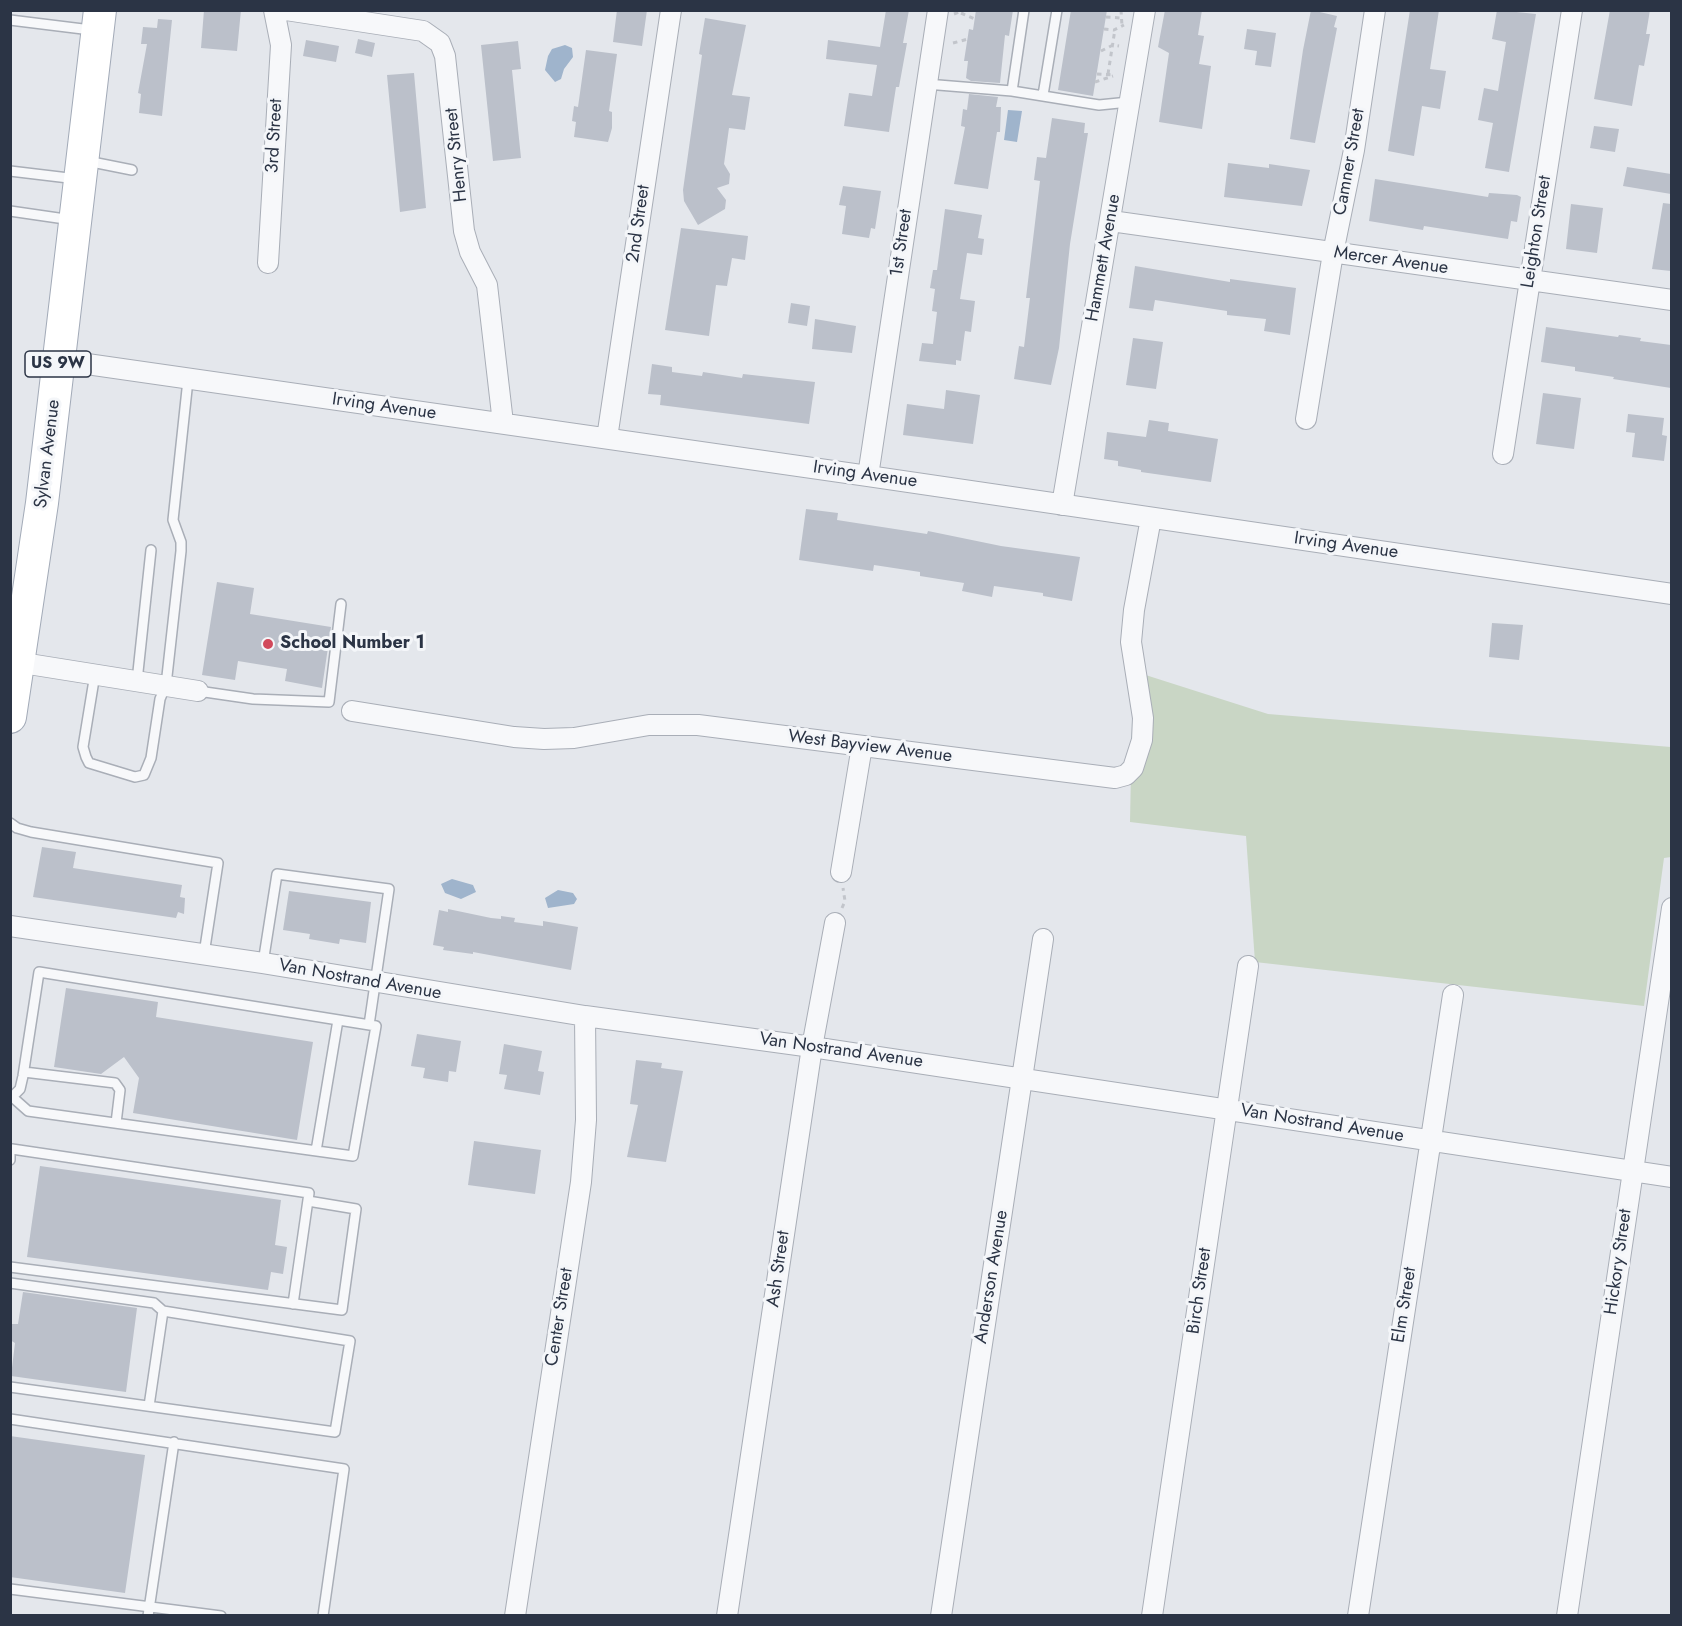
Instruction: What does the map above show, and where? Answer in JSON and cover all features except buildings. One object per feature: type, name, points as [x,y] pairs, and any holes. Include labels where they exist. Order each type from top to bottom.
[{"type":"main road","name":"Sylvan Avenue","points":[[10,717],[15,661],[59,360],[98,21]]},
{"type":"street","name":"3rd Street","points":[[268,263],[281,45],[274,10]]},
{"type":"street","name":"Henry Street","points":[[286,10],[423,30],[440,43],[446,56],[464,231],[470,252],[487,285],[503,423]]},
{"type":"street","name":"2nd Street","points":[[607,438],[671,10]]},
{"type":"street","name":"1st Street","points":[[868,476],[938,10]]},
{"type":"street","name":"Hammett Avenue","points":[[1062,505],[1145,10]]},
{"type":"street","name":"Camner Street","points":[[1306,419],[1333,253],[1354,150],[1375,10]]},
{"type":"street","name":"Leighton Street","points":[[1503,454],[1572,10]]},
{"type":"street","name":"Mercer Avenue","points":[[1111,221],[1671,300]]},
{"type":"street","name":"Irving Avenue","points":[[59,360],[1671,594]]},
{"type":"street","name":"West Bayview Avenue","points":[[352,711],[544,740],[574,738],[649,725],[679,724],[1115,778],[1126,775],[1138,759],[1142,740],[1143,718],[1131,642],[1134,610],[1152,518]]},
{"type":"street","points":[[15,661],[198,691]]},
{"type":"street","points":[[841,872],[862,746]]},
{"type":"street","name":"Hickory Street","points":[[1567,1616],[1671,908]]},
{"type":"street","name":"Ash Street","points":[[727,1616],[812,1047],[835,923]]},
{"type":"street","name":"Van Nostrand Avenue","points":[[10,926],[263,963],[585,1016],[1022,1078],[1671,1177]]},
{"type":"street","name":"Anderson Avenue","points":[[941,1616],[1043,939]]},
{"type":"street","name":"Birch Street","points":[[1152,1616],[1248,966]]},
{"type":"street","name":"Elm Street","points":[[1358,1616],[1453,995]]},
{"type":"street","name":"Center Street","points":[[515,1616],[581,1182],[586,1120],[585,1016]]},
{"type":"lane","points":[[1012,91],[1023,10]]},
{"type":"lane","points":[[1042,95],[1057,10]]},
{"type":"lane","points":[[10,20],[98,21]]},
{"type":"lane","points":[[926,84],[1012,91],[1099,105],[1131,102]]},
{"type":"lane","points":[[10,171],[132,170]]},
{"type":"lane","points":[[10,211],[74,220]]},
{"type":"lane","points":[[95,674],[83,747],[86,757],[89,763],[135,777],[144,775],[151,758],[160,699],[166,685],[181,542],[173,520],[188,380]]},
{"type":"lane","points":[[137,681],[151,550]]},
{"type":"lane","points":[[198,691],[253,699],[329,702],[340,604]]},
{"type":"lane","points":[[10,823],[17,828],[31,832],[218,863],[204,954]]},
{"type":"lane","points":[[263,963],[277,874],[389,889],[377,983],[369,1025]]},
{"type":"lane","points":[[39,972],[369,1025],[376,1026],[352,1156],[28,1111],[12,1096],[20,1089],[24,1072],[39,972]]},
{"type":"lane","points":[[316,1151],[338,1020]]},
{"type":"lane","points":[[24,1072],[115,1083],[120,1090],[116,1124]]},
{"type":"lane","points":[[10,1160],[11,1149],[278,1188],[356,1209],[342,1310],[10,1267]]},
{"type":"lane","points":[[99,1174],[101,1162]]},
{"type":"lane","points":[[277,1199],[278,1188]]},
{"type":"lane","points":[[293,1304],[308,1197]]},
{"type":"lane","points":[[10,1283],[154,1303],[163,1311],[350,1341],[335,1432],[10,1387]]},
{"type":"lane","points":[[149,1406],[163,1311]]},
{"type":"lane","points":[[10,1419],[344,1469],[323,1616]]},
{"type":"lane","points":[[148,1611],[174,1442]]},
{"type":"lane","points":[[10,1589],[148,1611],[221,1616]]},
{"type":"path","points":[[1121,10],[1122,26]]},
{"type":"path","points":[[959,13],[975,19]]},
{"type":"path","points":[[1106,17],[1121,18]]},
{"type":"path","points":[[1108,74],[1115,29]]},
{"type":"path","points":[[1095,82],[1114,75]]},
{"type":"path","points":[[835,923],[845,901],[841,872]]},
{"type":"green space","points":[[1133,671],[1268,714],[1671,747],[1671,857],[1664,858],[1644,1006],[1255,962],[1246,836],[1130,822]]},
{"type":"water","points":[[565,45],[572,48],[573,57],[564,69],[561,79],[555,82],[545,70],[548,56],[552,49]]},
{"type":"water","points":[[1008,110],[1022,111],[1017,142],[1004,140]]},
{"type":"water","points":[[452,879],[473,885],[476,892],[461,899],[445,893],[441,884]]},
{"type":"water","points":[[558,890],[573,893],[577,899],[574,904],[548,908],[545,898]]},
{"type":"place","name":"School Number 1","points":[[268,644]]}]
